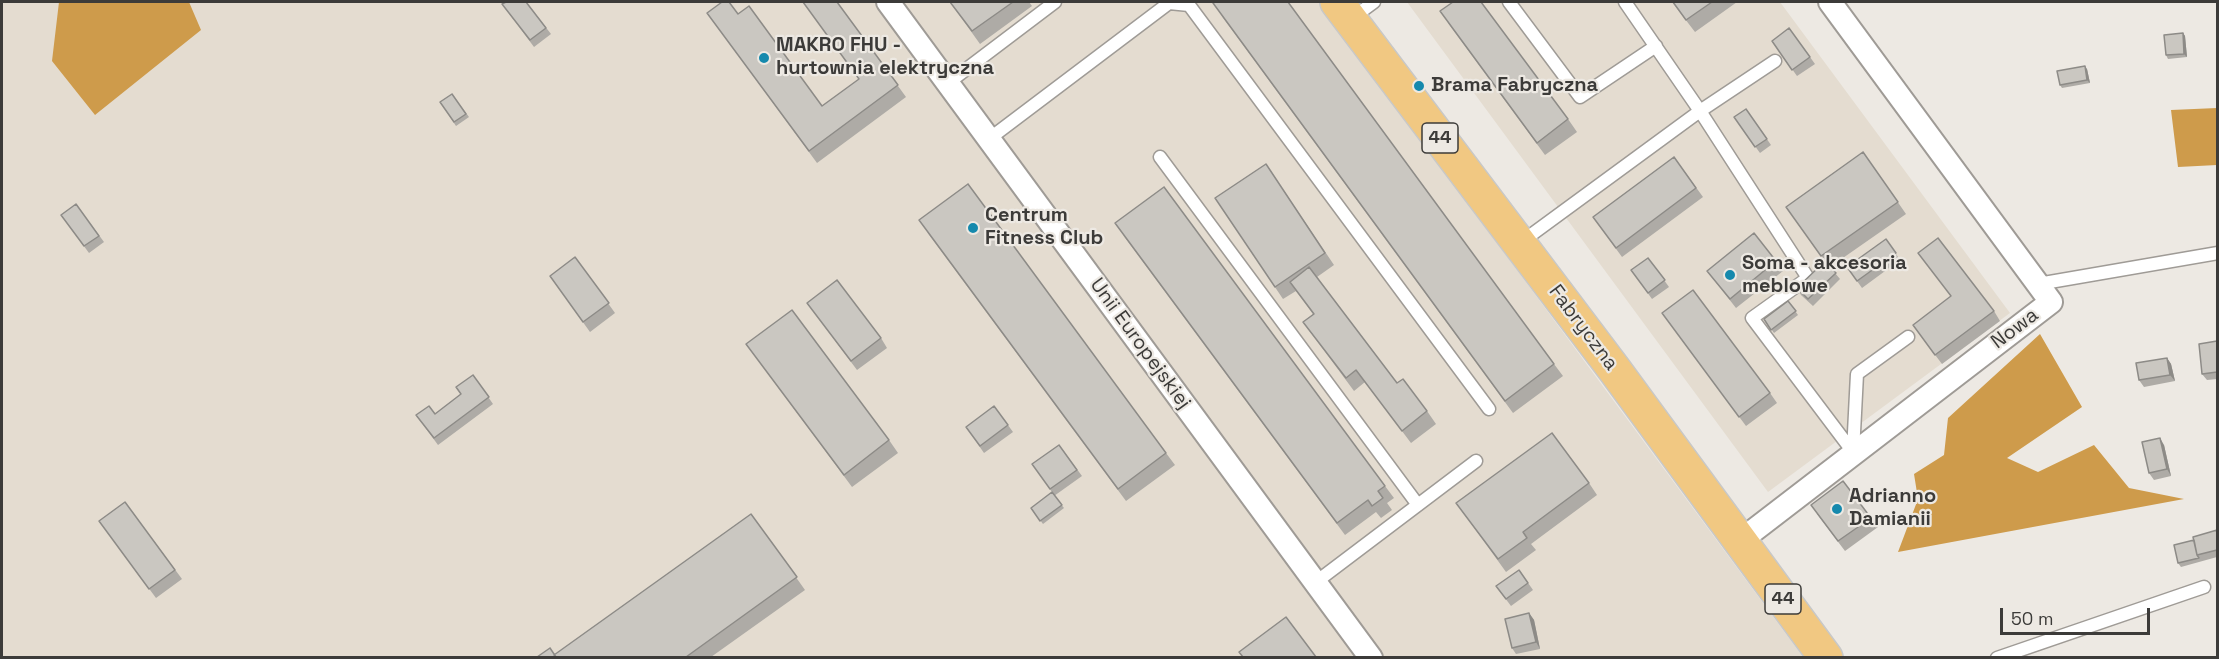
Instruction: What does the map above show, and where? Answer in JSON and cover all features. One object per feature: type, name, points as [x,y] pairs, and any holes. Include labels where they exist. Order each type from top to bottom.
[{"type":"main road","name":"Fabryczna","points":[[1354,8],[1519,244],[1826,657]]},
{"type":"street","name":"Unii Europejskiej","points":[[888,2],[1371,657]]},
{"type":"street","name":"Nowa","points":[[1740,541],[2051,302],[1830,2]]},
{"type":"lane","points":[[948,83],[1055,2]]},
{"type":"lane","points":[[1509,2],[1580,97],[1656,46]]},
{"type":"lane","points":[[1625,2],[1701,111],[1808,278],[1752,318],[1853,452]]},
{"type":"lane","points":[[989,139],[1169,3],[1189,5],[1489,409]]},
{"type":"lane","points":[[1519,244],[1701,111],[1775,61]]},
{"type":"lane","points":[[1160,157],[1418,506]]},
{"type":"lane","points":[[2038,284],[2217,253]]},
{"type":"lane","points":[[1853,452],[1857,374],[1908,337]]},
{"type":"lane","points":[[1316,582],[1476,461]]},
{"type":"lane","points":[[1997,657],[2204,587]]},
{"type":"shaded area","points":[[2,2],[1319,2],[1803,657],[2,657]]},
{"type":"shaded area","points":[[59,2],[189,2],[201,30],[95,115],[52,61]]},
{"type":"shaded area","points":[[1407,2],[1780,2],[2010,313],[1768,492]]},
{"type":"shaded area","points":[[2217,108],[2217,165],[2178,167],[2171,110]]},
{"type":"shaded area","points":[[2040,334],[2082,407],[2007,458],[2038,472],[2094,445],[2129,488],[2184,499],[1898,552],[1918,499],[1914,474],[1944,455],[1948,418]]},
{"type":"building","points":[[526,2],[546,28],[530,40],[502,4]]},
{"type":"building","name":"MAKRO FHU - hurtownia elektryczna","points":[[722,2],[729,2],[738,14],[749,6],[822,106],[859,79],[803,2],[837,2],[898,85],[809,151],[707,13]]},
{"type":"building","points":[[950,2],[1013,2],[972,31]]},
{"type":"building","points":[[1288,2],[1554,364],[1505,401],[1213,3]]},
{"type":"building","points":[[1453,2],[1481,2],[1568,119],[1537,143],[1440,11]]},
{"type":"building","points":[[1673,2],[1712,2],[1686,20]]},
{"type":"building","points":[[1789,28],[1810,57],[1792,70],[1772,41]]},
{"type":"building","points":[[2183,33],[2184,54],[2166,55],[2164,35]]},
{"type":"building","points":[[2085,66],[2087,80],[2060,85],[2057,71]]},
{"type":"building","points":[[452,94],[466,114],[454,122],[440,102]]},
{"type":"building","points":[[1746,109],[1767,139],[1755,147],[1734,117]]},
{"type":"building","points":[[1863,152],[1898,202],[1821,256],[1786,207]]},
{"type":"building","points":[[1674,157],[1696,188],[1616,248],[1593,217]]},
{"type":"building","points":[[1266,164],[1325,253],[1275,287],[1215,198]]},
{"type":"building","points":[[968,184],[1166,453],[1118,489],[919,220]]},
{"type":"building","points":[[1164,187],[1385,486],[1378,491],[1383,498],[1372,506],[1368,500],[1337,523],[1115,223]]},
{"type":"building","points":[[76,204],[99,236],[84,246],[61,215]]},
{"type":"building","points":[[1754,233],[1776,261],[1730,299],[1707,271]]},
{"type":"building","points":[[1938,238],[1994,311],[1935,355],[1913,325],[1951,296],[1918,253]]},
{"type":"building","points":[[1886,239],[1896,253],[1857,281],[1847,267]]},
{"type":"building","points":[[575,257],[609,303],[583,322],[550,276]]},
{"type":"building","points":[[1648,258],[1665,280],[1648,293],[1631,270]]},
{"type":"building","points":[[1825,261],[1836,273],[1808,299],[1797,288]]},
{"type":"building","points":[[1309,267],[1397,383],[1403,379],[1427,411],[1402,431],[1356,370],[1346,378],[1303,322],[1314,314],[1290,282]]},
{"type":"building","points":[[837,280],[881,338],[851,361],[807,303]]},
{"type":"building","points":[[1693,290],[1770,393],[1739,417],[1662,313]]},
{"type":"building","points":[[1788,301],[1796,311],[1771,330],[1764,319]]},
{"type":"building","points":[[792,310],[889,440],[844,475],[746,344]]},
{"type":"building","points":[[2217,341],[2217,372],[2202,374],[2199,344]]},
{"type":"building","points":[[2167,358],[2170,375],[2139,380],[2136,363]]},
{"type":"building","points":[[473,375],[489,397],[434,438],[416,415],[429,406],[435,414],[461,394],[456,387]]},
{"type":"building","points":[[994,406],[1008,425],[980,446],[966,427]]},
{"type":"building","points":[[1552,433],[1589,483],[1523,532],[1527,538],[1498,559],[1456,503]]},
{"type":"building","points":[[2160,438],[2167,469],[2149,473],[2142,442]]},
{"type":"building","points":[[1059,445],[1077,470],[1050,489],[1032,464]]},
{"type":"building","points":[[1843,481],[1871,518],[1838,541],[1811,505]]},
{"type":"building","points":[[1052,492],[1062,505],[1040,521],[1031,508]]},
{"type":"building","points":[[125,502],[175,570],[149,589],[99,521]]},
{"type":"building","points":[[751,514],[797,577],[686,657],[556,657],[554,655]]},
{"type":"building","points":[[2217,530],[2217,550],[2197,555],[2193,537]]},
{"type":"building","points":[[2194,540],[2199,558],[2178,563],[2174,545]]},
{"type":"building","points":[[1519,570],[1528,583],[1506,599],[1496,586]]},
{"type":"building","points":[[1529,613],[1536,642],[1512,648],[1505,619]]},
{"type":"building","points":[[1286,617],[1316,657],[1243,657],[1239,652]]},
{"type":"building","points":[[550,648],[556,657],[537,657]]},
{"type":"place","name":"MAKRO FHU - hurtownia elektryczna","points":[[764,58]]},
{"type":"place","name":"Brama Fabryczna","points":[[1419,86]]},
{"type":"place","name":"Centrum Fitness Club","points":[[973,228]]},
{"type":"place","name":"Soma - akcesoria meblowe","points":[[1730,275]]},
{"type":"place","name":"Adrianno Damianii","points":[[1837,509]]}]
